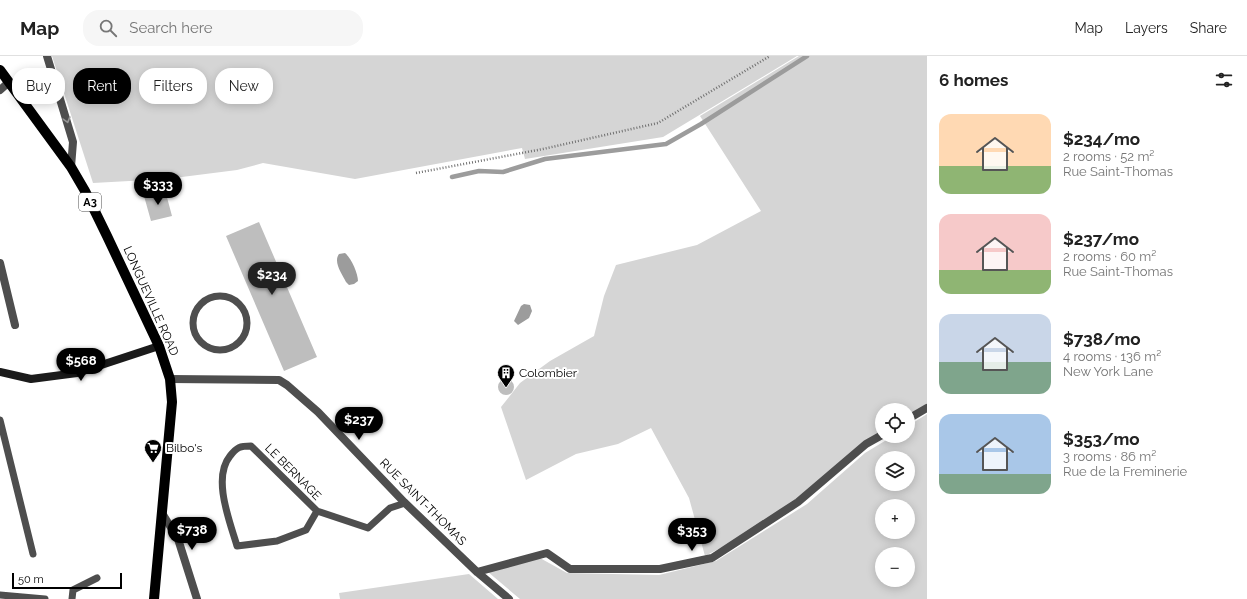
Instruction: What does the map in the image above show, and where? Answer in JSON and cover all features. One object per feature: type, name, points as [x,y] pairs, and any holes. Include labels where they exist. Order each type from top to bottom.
[{"type":"main road","name":"LONGUEVILLE ROAD","points":[[0,70],[71,167],[107,236],[159,346],[170,379],[172,402],[154,599]]},
{"type":"main road","points":[[0,372],[31,379],[77,373],[159,346]]},
{"type":"street","points":[[47,56],[73,142],[71,167]]},
{"type":"street","points":[[0,90],[9,82]]},
{"type":"street","points":[[0,263],[15,325]]},
{"type":"street","name":"RUE SAINT-THOMAS","points":[[170,379],[278,380],[287,385],[318,412],[405,504],[477,572],[509,599]]},
{"type":"street","points":[[915,415],[927,408]]},
{"type":"street","points":[[477,572],[547,553],[570,569],[660,569],[712,558],[798,502],[866,444],[875,439]]},
{"type":"street","points":[[162,513],[178,539],[197,599]]},
{"type":"lane","points":[[211,298],[230,298],[241,306],[245,314],[247,326],[245,335],[242,340],[231,348],[218,350],[208,347],[200,341],[196,334],[194,317],[197,310],[203,303],[211,298]]},
{"type":"lane","points":[[0,420],[33,554]]},
{"type":"lane","name":"LE BERNAGE","points":[[317,511],[306,530],[277,541],[237,546],[226,512],[222,479],[226,461],[237,447],[251,446],[317,511],[368,528],[390,508],[405,504]]},
{"type":"lane","points":[[72,599],[73,590],[97,578]]},
{"type":"lane","points":[[0,594],[45,599]]},
{"type":"path","points":[[416,173],[543,149],[658,123],[770,56]]},
{"type":"shaded area","points":[[52,56],[797,56],[663,137],[525,159],[522,148],[355,179],[263,163],[237,170],[166,179],[93,183],[65,96],[65,68],[56,68]]},
{"type":"shaded area","points":[[799,56],[927,56],[927,404],[915,412],[915,403],[875,403],[875,438],[799,498],[730,543],[705,556],[689,498],[651,428],[618,444],[576,454],[526,480],[501,407],[520,383],[550,361],[594,336],[604,296],[616,265],[697,245],[761,211],[700,116]]},
{"type":"shaded area","points":[[345,253],[352,262],[357,274],[358,281],[354,284],[349,285],[340,272],[337,257],[339,254]]},
{"type":"shaded area","points":[[524,304],[530,305],[532,311],[529,318],[518,325],[514,321],[521,306]]},
{"type":"shaded area","points":[[927,414],[927,599],[520,599],[488,572],[540,558],[567,573],[659,575],[716,561],[807,504],[865,453],[881,443],[915,443],[915,422]]},
{"type":"shaded area","points":[[469,574],[498,599],[340,599],[339,593]]},
{"type":"building","points":[[165,190],[172,216],[151,221],[144,196]]},
{"type":"building","points":[[259,222],[317,357],[284,371],[226,236]]},
{"type":"building","name":"Colombier","points":[[506,379],[512,381],[514,387],[512,393],[506,395],[500,393],[498,387],[500,381]]},
{"type":"waterway","points":[[452,177],[479,171],[503,172],[545,159],[666,144],[701,124],[807,56]]},
{"type":"place","name":"Colombier","points":[[506,388]]},
{"type":"place","name":"Bilbo's","points":[[153,463]]}]
